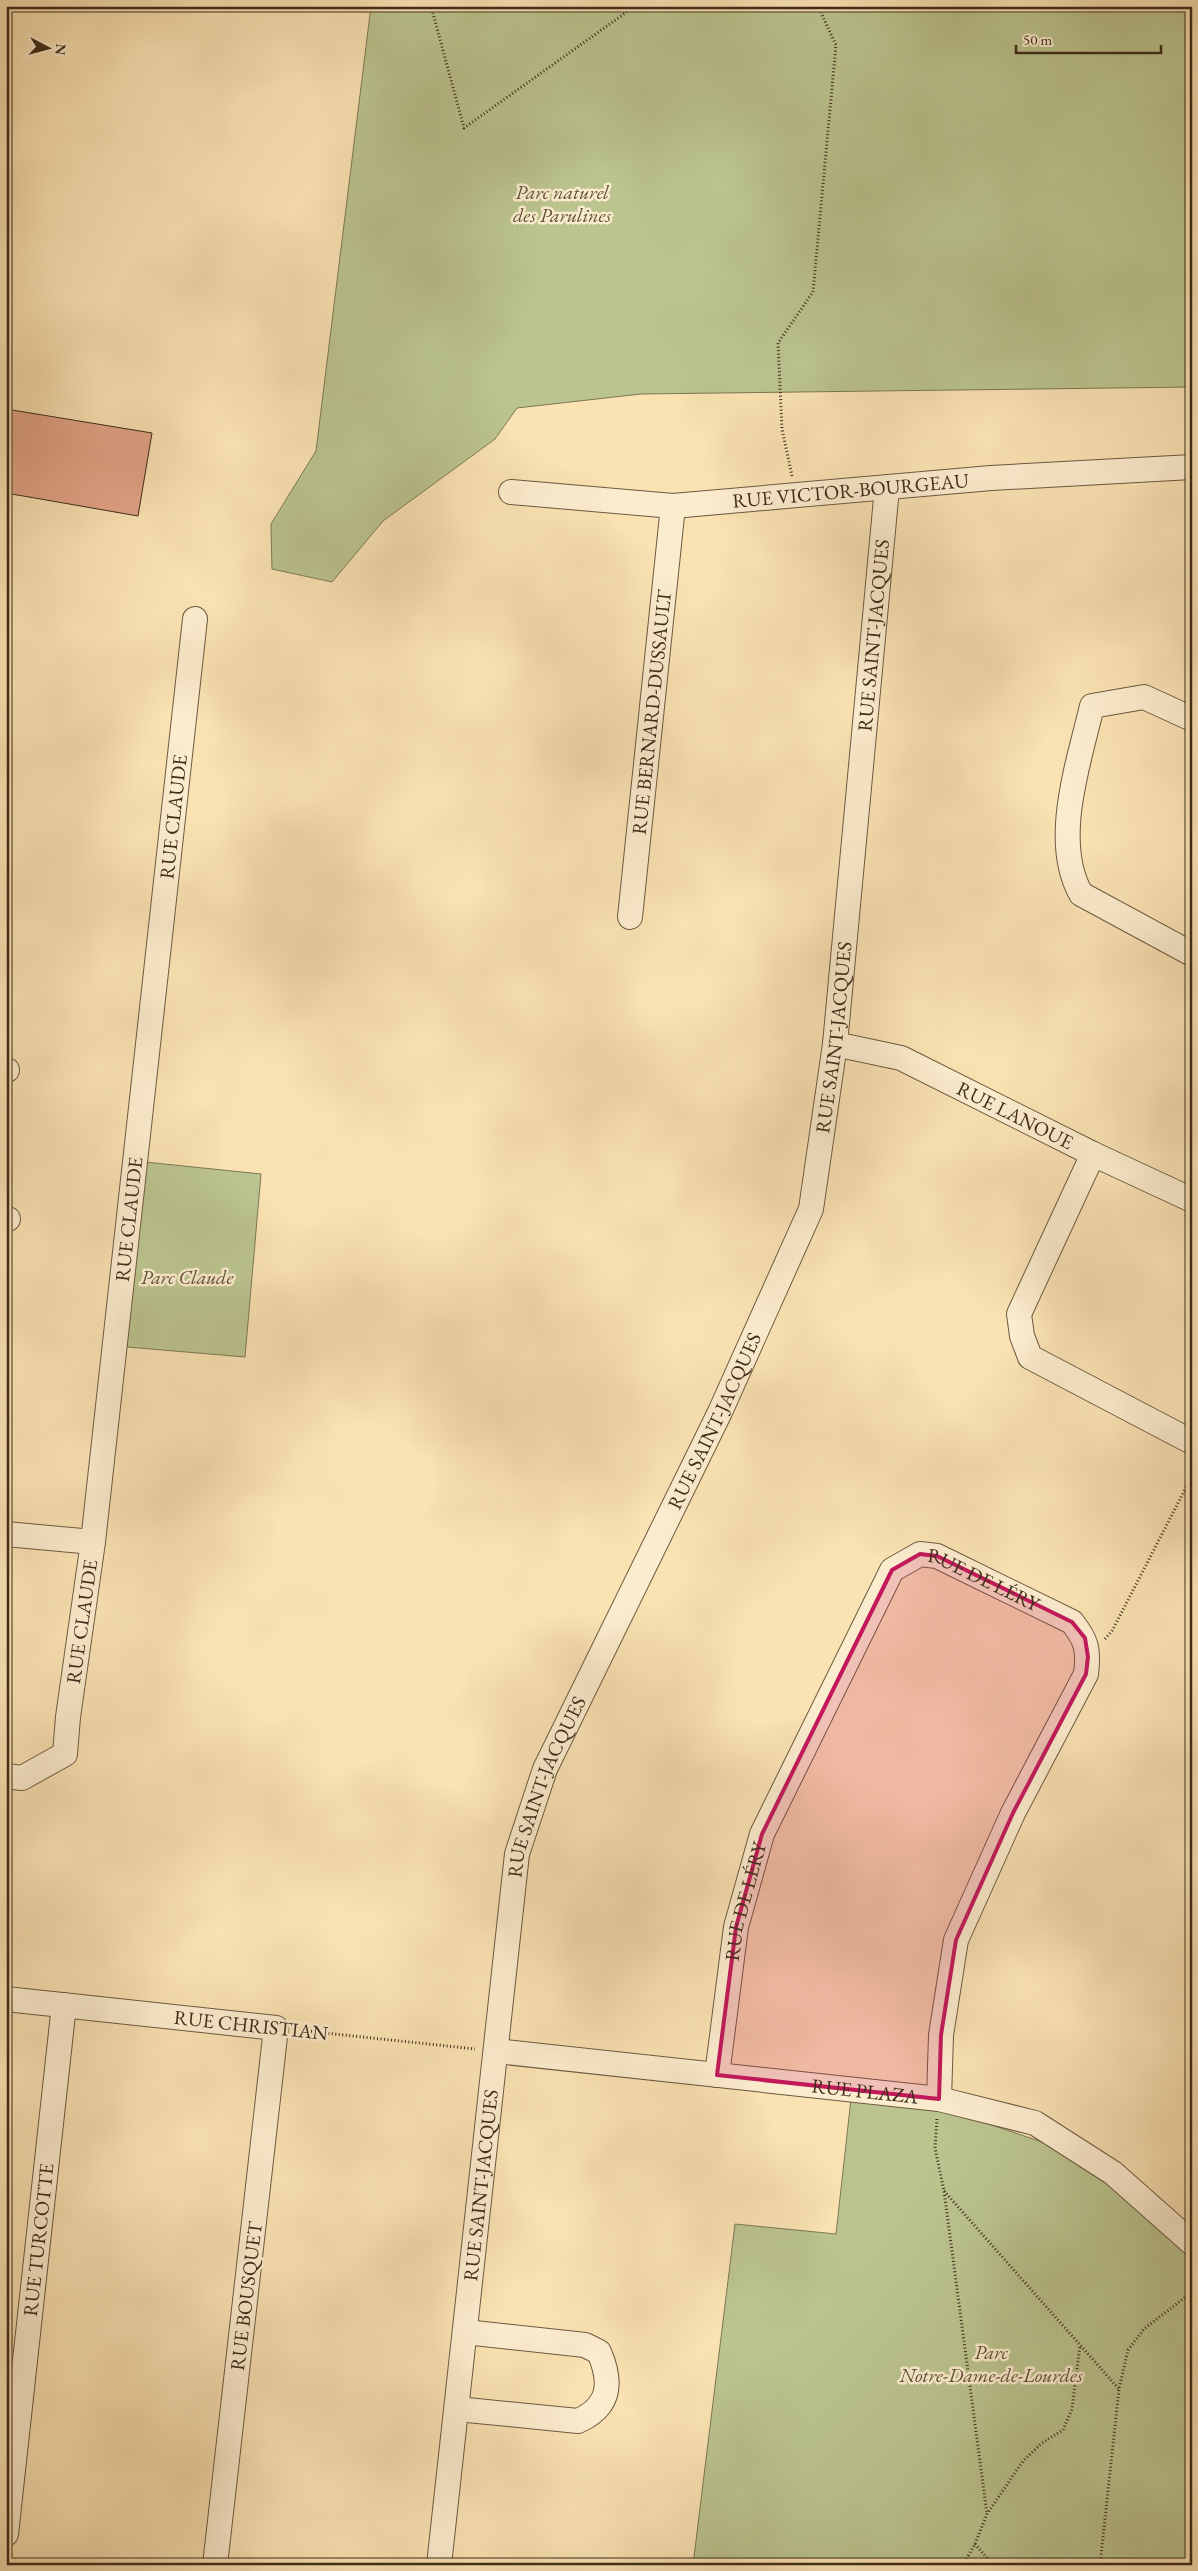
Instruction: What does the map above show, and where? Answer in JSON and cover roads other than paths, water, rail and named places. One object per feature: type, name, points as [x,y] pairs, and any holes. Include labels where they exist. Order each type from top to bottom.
[{"type":"street","name":"RUE VICTOR-BOURGEAU","points":[[511,492],[673,506],[991,478],[1192,467]]},
{"type":"street","name":"RUE SAINT-JACQUES","points":[[440,2565],[517,1854],[545,1769],[720,1412],[811,1209],[835,1044],[887,488]]},
{"type":"street","name":"RUE BERNARD-DUSSAULT","points":[[630,917],[673,506]]},
{"type":"street","name":"RUE CLAUDE","points":[[6,1776],[22,1778],[65,1754],[68,1717],[93,1542],[195,618]]},
{"type":"street","points":[[1192,720],[1144,697],[1092,706],[1070,804],[1069,857],[1072,879],[1081,894],[1192,954]]},
{"type":"street","name":"RUE LANOUE","points":[[835,1044],[901,1058],[1093,1154],[1192,1200]]},
{"type":"street","points":[[1093,1154],[1019,1314],[1022,1336],[1030,1357],[1192,1442]]},
{"type":"street","points":[[6,1534],[93,1542]]},
{"type":"street","name":"RUE DE LÉRY","points":[[717,2075],[736,1927],[762,1834],[892,1570],[920,1554],[937,1556],[1072,1622],[1084,1638],[1088,1657],[1086,1674],[1013,1813],[956,1940],[941,2035],[939,2099]]},
{"type":"street","name":"RUE CHRISTIAN","points":[[6,1998],[276,2028]]},
{"type":"street","name":"RUE TURCOTTE","points":[[6,2534],[64,2005]]},
{"type":"street","name":"RUE BOUSQUET","points":[[215,2565],[276,2028]]},
{"type":"street","name":"RUE PLAZA","points":[[496,2051],[939,2099],[1035,2122],[1113,2173],[1192,2243]]},
{"type":"street","points":[[457,2409],[578,2421],[592,2415],[601,2404],[607,2391],[608,2378],[600,2352],[585,2345],[465,2332]]},
{"type":"park label","name":"Parc naturel des Parulines","points":[[562,204]]},
{"type":"park label","name":"Parc Claude","points":[[187,1277]]},
{"type":"park label","name":"Parc Notre-Dame-de-Lourdes","points":[[991,2364]]}]
